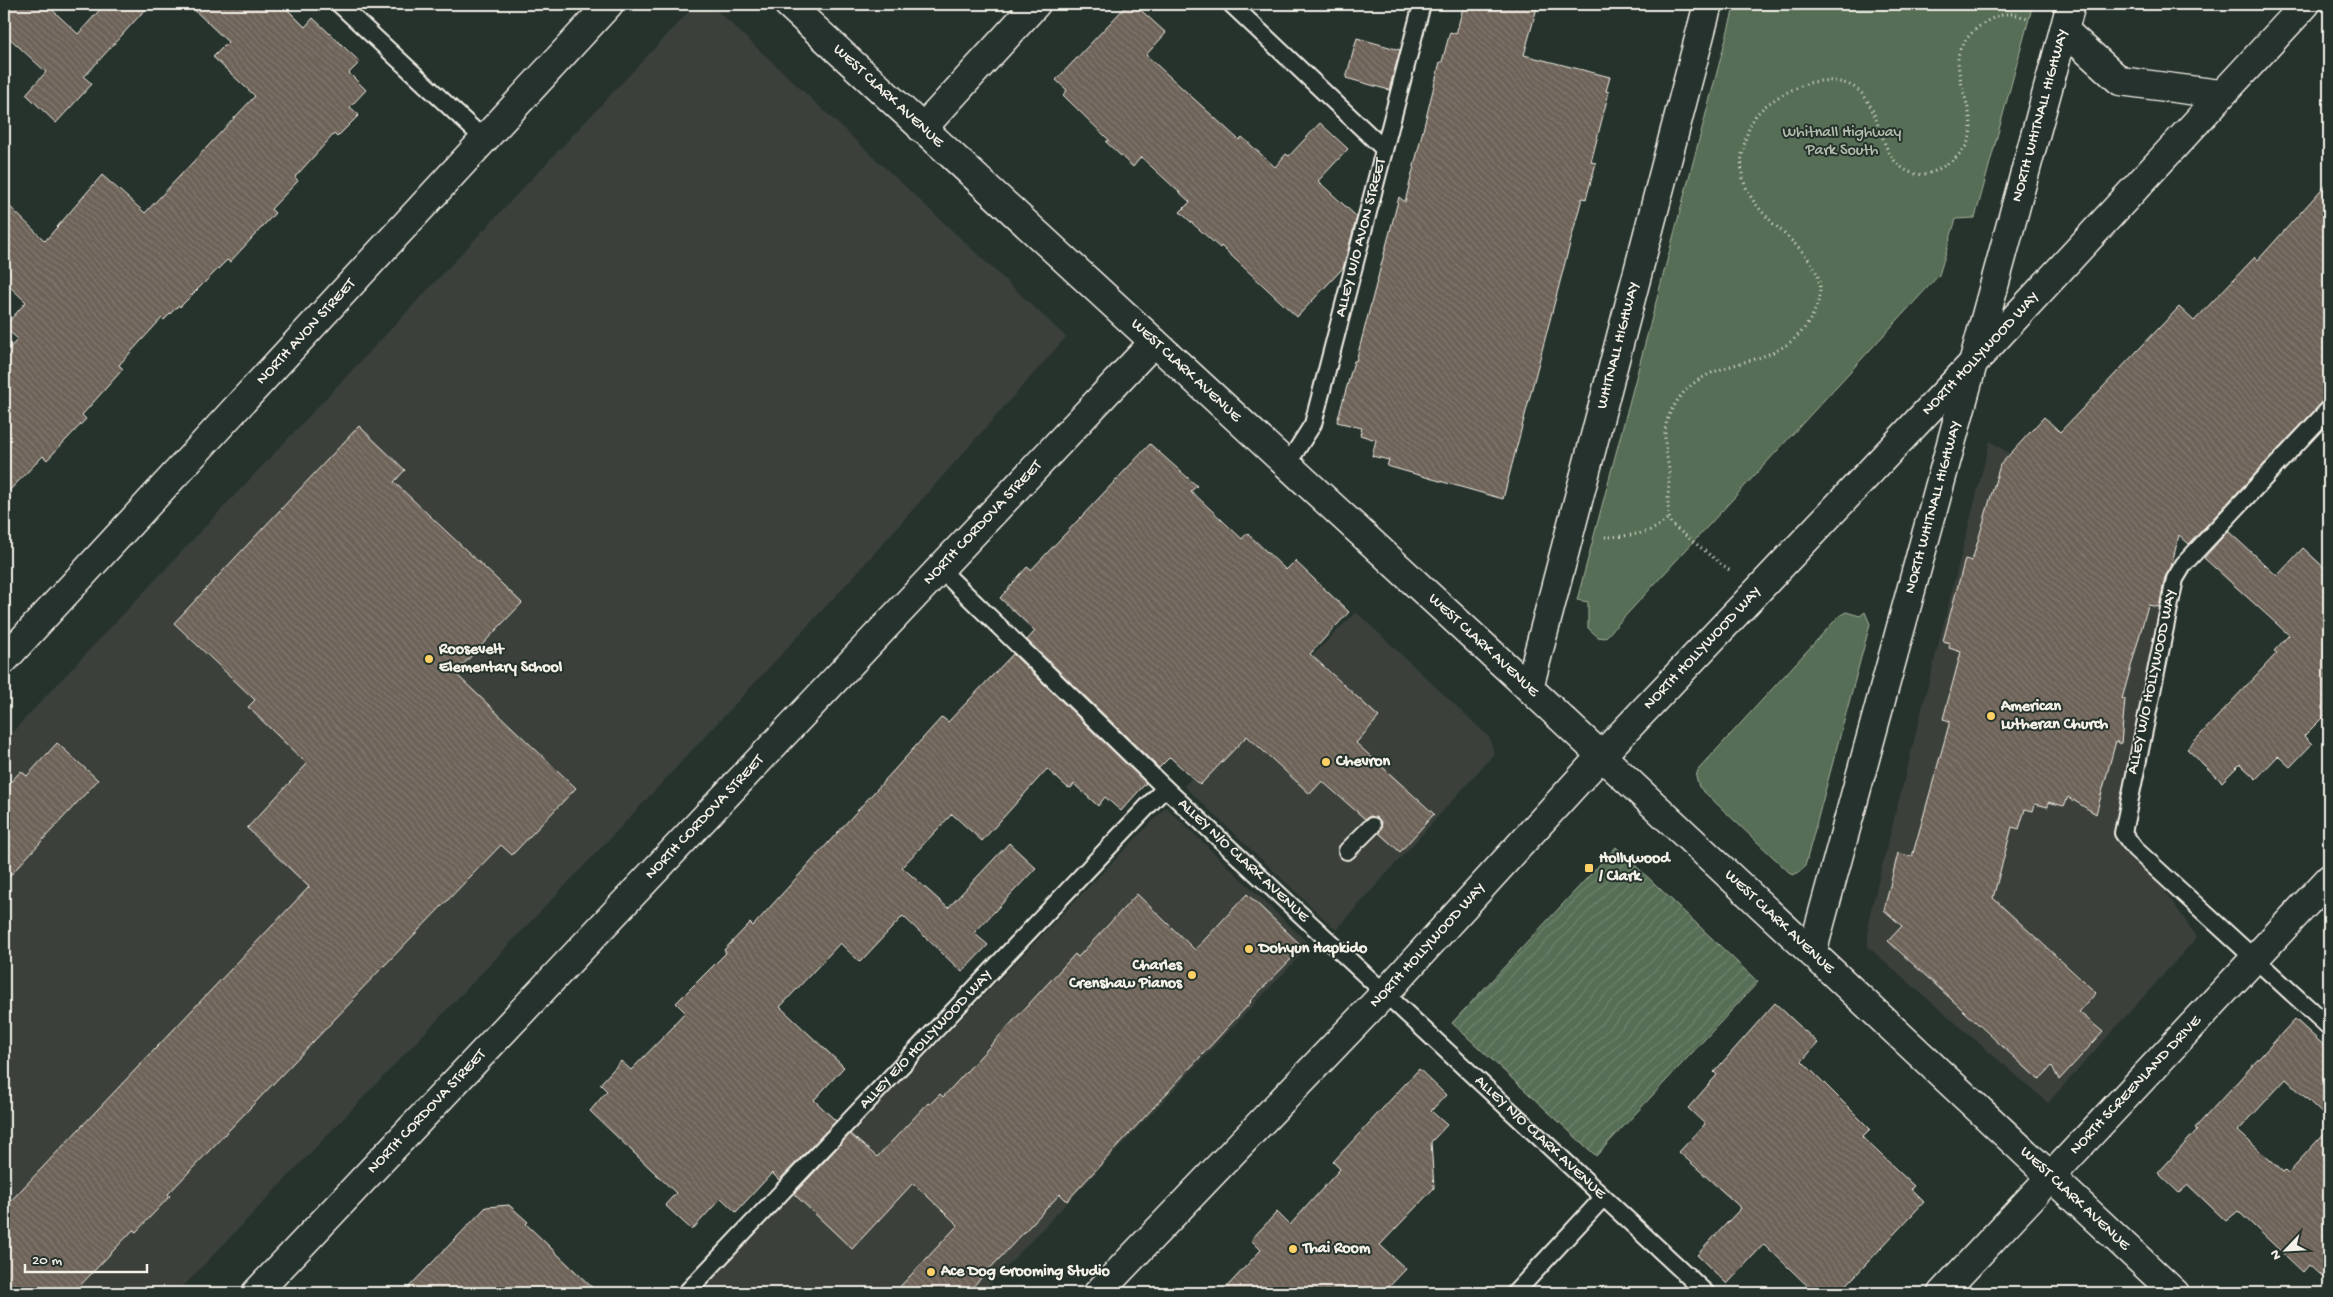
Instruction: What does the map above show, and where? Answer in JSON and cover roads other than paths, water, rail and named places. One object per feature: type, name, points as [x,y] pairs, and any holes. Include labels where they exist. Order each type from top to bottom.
[{"type":"street","name":"NORTH AVON STREET","points":[[4,660],[609,4]]},
{"type":"street","name":"WEST CLARK AVENUE","points":[[788,4],[922,130],[1529,688],[2175,1293]]},
{"type":"street","points":[[922,130],[1036,4]]},
{"type":"street","name":"WHITNALL HIGHWAY","points":[[1529,688],[1708,4]]},
{"type":"street","name":"NORTH WHITNALL HIGHWAY","points":[[1812,953],[2071,4]]},
{"type":"street","name":"NORTH HOLLYWOOD WAY","points":[[1098,1293],[1385,993],[1601,756],[1974,362],[2220,94],[2306,4]]},
{"type":"street","points":[[2064,30],[2120,81],[2220,94]]},
{"type":"street","name":"NORTH CORDOVA STREET","points":[[256,1293],[1154,342]]},
{"type":"street","name":"NORTH SCREENLAND DRIVE","points":[[1942,1293],[2329,879]]},
{"type":"lane","points":[[339,4],[485,140]]},
{"type":"lane","points":[[1231,4],[1383,148]]},
{"type":"lane","name":"ALLEY W/O AVON STREET","points":[[1287,465],[1313,424],[1383,148],[1422,4]]},
{"type":"lane","name":"ALLEY W/O HOLLYWOOD WAY","points":[[2255,958],[2135,849],[2123,833],[2175,579],[2184,564],[2329,409]]},
{"type":"lane","name":"ALLEY N/O CLARK AVENUE","points":[[939,568],[1166,788],[1706,1293]]},
{"type":"lane","name":"ALLEY E/O HOLLYWOOD WAY","points":[[686,1293],[1166,788]]},
{"type":"lane","points":[[1347,851],[1372,826]]},
{"type":"lane","points":[[2255,958],[2329,1027]]},
{"type":"lane","points":[[1515,1293],[1603,1198]]},
{"type":"place","name":"Roosevelt Elementary School","points":[[429,659]]},
{"type":"place","name":"American Lutheran Church","points":[[1991,716]]},
{"type":"place","name":"Chevron","points":[[1326,762]]},
{"type":"place","name":"Hollywood / Clark","points":[[1589,868]]},
{"type":"place","name":"Dohyun Hapkido","points":[[1249,949]]},
{"type":"place","name":"Charles Crenshaw Pianos","points":[[1192,975]]},
{"type":"place","name":"Thai Room","points":[[1293,1249]]},
{"type":"place","name":"Ace Dog Grooming Studio","points":[[931,1272]]},
{"type":"park label","name":"Whitnall Highway Park South","points":[[1842,142]]}]
